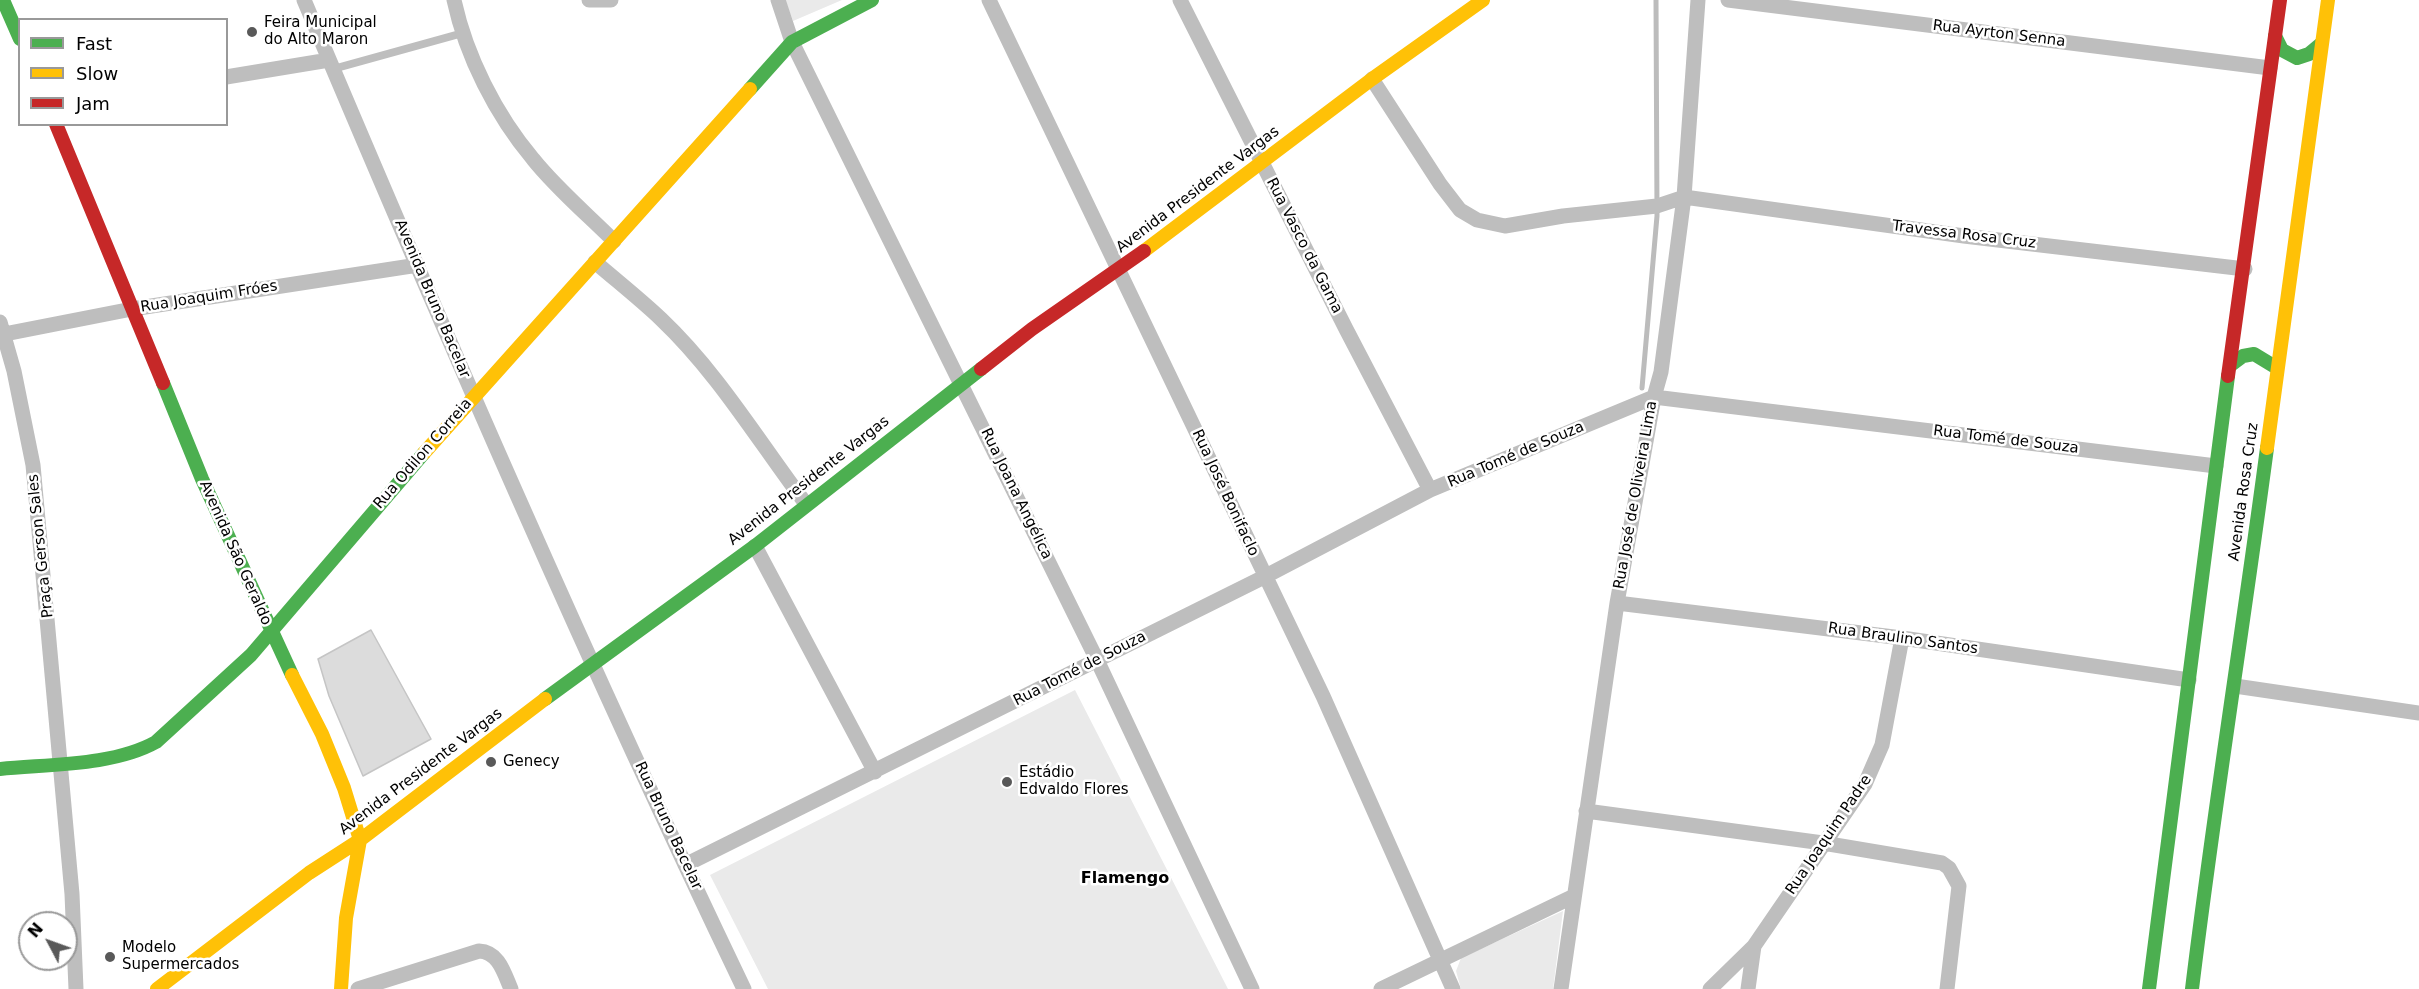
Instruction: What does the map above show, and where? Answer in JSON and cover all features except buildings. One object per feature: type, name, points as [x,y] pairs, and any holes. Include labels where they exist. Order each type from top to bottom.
[{"type":"main road","points":[[3,0],[18,34]]},
{"type":"main road","points":[[792,42],[872,0]]},
{"type":"main road","name":"Avenida Presidente Vargas","points":[[157,989],[210,951],[309,873],[360,840],[593,662],[755,546],[1032,329],[1120,269],[1372,79],[1483,0]]},
{"type":"main road","name":"Avenida Rosa Cruz","points":[[2149,989],[2216,465],[2245,269],[2280,0]]},
{"type":"main road","name":"Avenida Rosa Cruz","points":[[2192,989],[2328,0]]},
{"type":"main road","points":[[2275,36],[2282,50],[2296,58],[2310,54],[2321,44]]},
{"type":"main road","name":"Rua Odilon Correia","points":[[0,769],[115,757],[138,752],[156,742],[251,655],[473,396],[792,42]]},
{"type":"main road","name":"Avenida São Geraldo","points":[[57,126],[202,479],[270,631],[322,734],[344,788],[360,840],[346,918],[340,989]]},
{"type":"main road","points":[[2231,366],[2248,353],[2257,353],[2277,368]]},
{"type":"main road","points":[[2180,757],[2191,770]]},
{"type":"main road","points":[[2205,775],[2221,769]]},
{"type":"street","name":"Avenida Bruno Bacelar","points":[[304,0],[473,396],[593,662]]},
{"type":"street","points":[[454,0],[463,33],[500,112],[516,139],[534,161],[614,241]]},
{"type":"street","points":[[589,0],[611,0]]},
{"type":"street","name":"Rua Joana Angélica","points":[[777,0],[792,42],[1097,660],[1252,989]]},
{"type":"street","name":"Rua José Bonifaclo","points":[[989,0],[1120,269],[1264,577],[1332,716],[1453,989]]},
{"type":"street","name":"Rua Vasco da Gama","points":[[1180,0],[1430,490]]},
{"type":"street","name":"Rua José de Oliveira Lima","points":[[1561,989],[1617,603],[1654,397],[1661,372],[1684,197],[1698,0]]},
{"type":"street","name":"Rua Ayrton Senna","points":[[1728,0],[2270,68]]},
{"type":"street","points":[[228,76],[331,64]]},
{"type":"street","points":[[1372,79],[1440,184],[1460,210],[1477,220],[1505,226],[1563,216],[1657,206],[1684,197]]},
{"type":"street","name":"Travessa Rosa Cruz","points":[[1684,197],[1964,236],[2245,269]]},
{"type":"street","points":[[595,262],[662,319],[697,358],[737,408],[806,504]]},
{"type":"street","name":"Rua Joaquim Fróes","points":[[1,330],[418,265]]},
{"type":"street","name":"Praça Gerson Sales","points":[[1,330],[14,371],[33,465],[61,761]]},
{"type":"street","name":"Rua Tomé de Souza","points":[[685,865],[1264,577],[1430,490],[1654,397],[2216,465]]},
{"type":"street","points":[[755,546],[875,772]]},
{"type":"street","name":"Rua Braulino Santos","points":[[1617,603],[1902,638],[2189,680]]},
{"type":"street","name":"Rua Joaquim Padre","points":[[1748,989],[1754,946],[1865,784],[1876,762],[1882,745],[1902,638]]},
{"type":"street","name":"Rua Bruno Bacelar","points":[[593,662],[744,989]]},
{"type":"street","points":[[2235,686],[2419,713]]},
{"type":"street","points":[[61,761],[72,894],[76,989]]},
{"type":"street","points":[[1586,811],[1934,860],[1949,868],[1959,886],[1947,989]]},
{"type":"street","points":[[1381,989],[1574,896]]},
{"type":"street","points":[[1710,989],[1754,946]]},
{"type":"street","points":[[358,989],[479,951],[493,955],[500,963],[511,989]]},
{"type":"lane","points":[[331,64],[463,33]]},
{"type":"shaded area","points":[[785,0],[842,0],[793,21]]},
{"type":"shaded area","name":"Estádio Edvaldo Flores","points":[[1075,690],[1228,989],[768,989],[710,875]]},
{"type":"shaded area","points":[[1563,911],[1553,989],[1461,989],[1456,971],[1461,958]]},
{"type":"waterway","points":[[1642,388],[1657,216],[1656,0]]},
{"type":"traffic: fast","points":[[3,0],[18,34]]},
{"type":"traffic: fast","points":[[750,89],[792,42],[872,0]]},
{"type":"traffic: fast","points":[[2275,36],[2282,50],[2297,58],[2309,54],[2321,44]]},
{"type":"traffic: fast","points":[[2231,365],[2243,356],[2254,354],[2277,368]]},
{"type":"traffic: fast","points":[[545,699],[755,546],[981,369]]},
{"type":"traffic: fast","points":[[2149,989],[2228,376]]},
{"type":"traffic: fast","points":[[163,383],[202,479],[292,675]]},
{"type":"traffic: fast","points":[[2192,989],[2267,448]]},
{"type":"traffic: fast","points":[[0,769],[101,760],[139,750],[156,742],[251,655],[424,453]]},
{"type":"traffic: slow","points":[[1144,251],[1372,79],[1483,0]]},
{"type":"traffic: slow","points":[[2267,448],[2328,0]]},
{"type":"traffic: slow","points":[[424,453],[750,89]]},
{"type":"traffic: slow","points":[[292,675],[322,734],[344,788],[360,840],[346,918],[341,989]]},
{"type":"traffic: slow","points":[[157,989],[309,873],[360,840],[545,699]]},
{"type":"traffic: jam","points":[[2228,376],[2280,0]]},
{"type":"traffic: jam","points":[[57,126],[163,383]]},
{"type":"traffic: jam","points":[[981,369],[1032,329],[1144,251]]},
{"type":"place","name":"Feira Municipal do Alto Maron","points":[[252,32]]},
{"type":"place","name":"Genecy","points":[[491,762]]},
{"type":"place","name":"Estádio Edvaldo Flores","points":[[1007,782]]},
{"type":"place","name":"Modelo Supermercados","points":[[110,957]]},
{"type":"district","name":"Flamengo","points":[[1125,879]]}]
